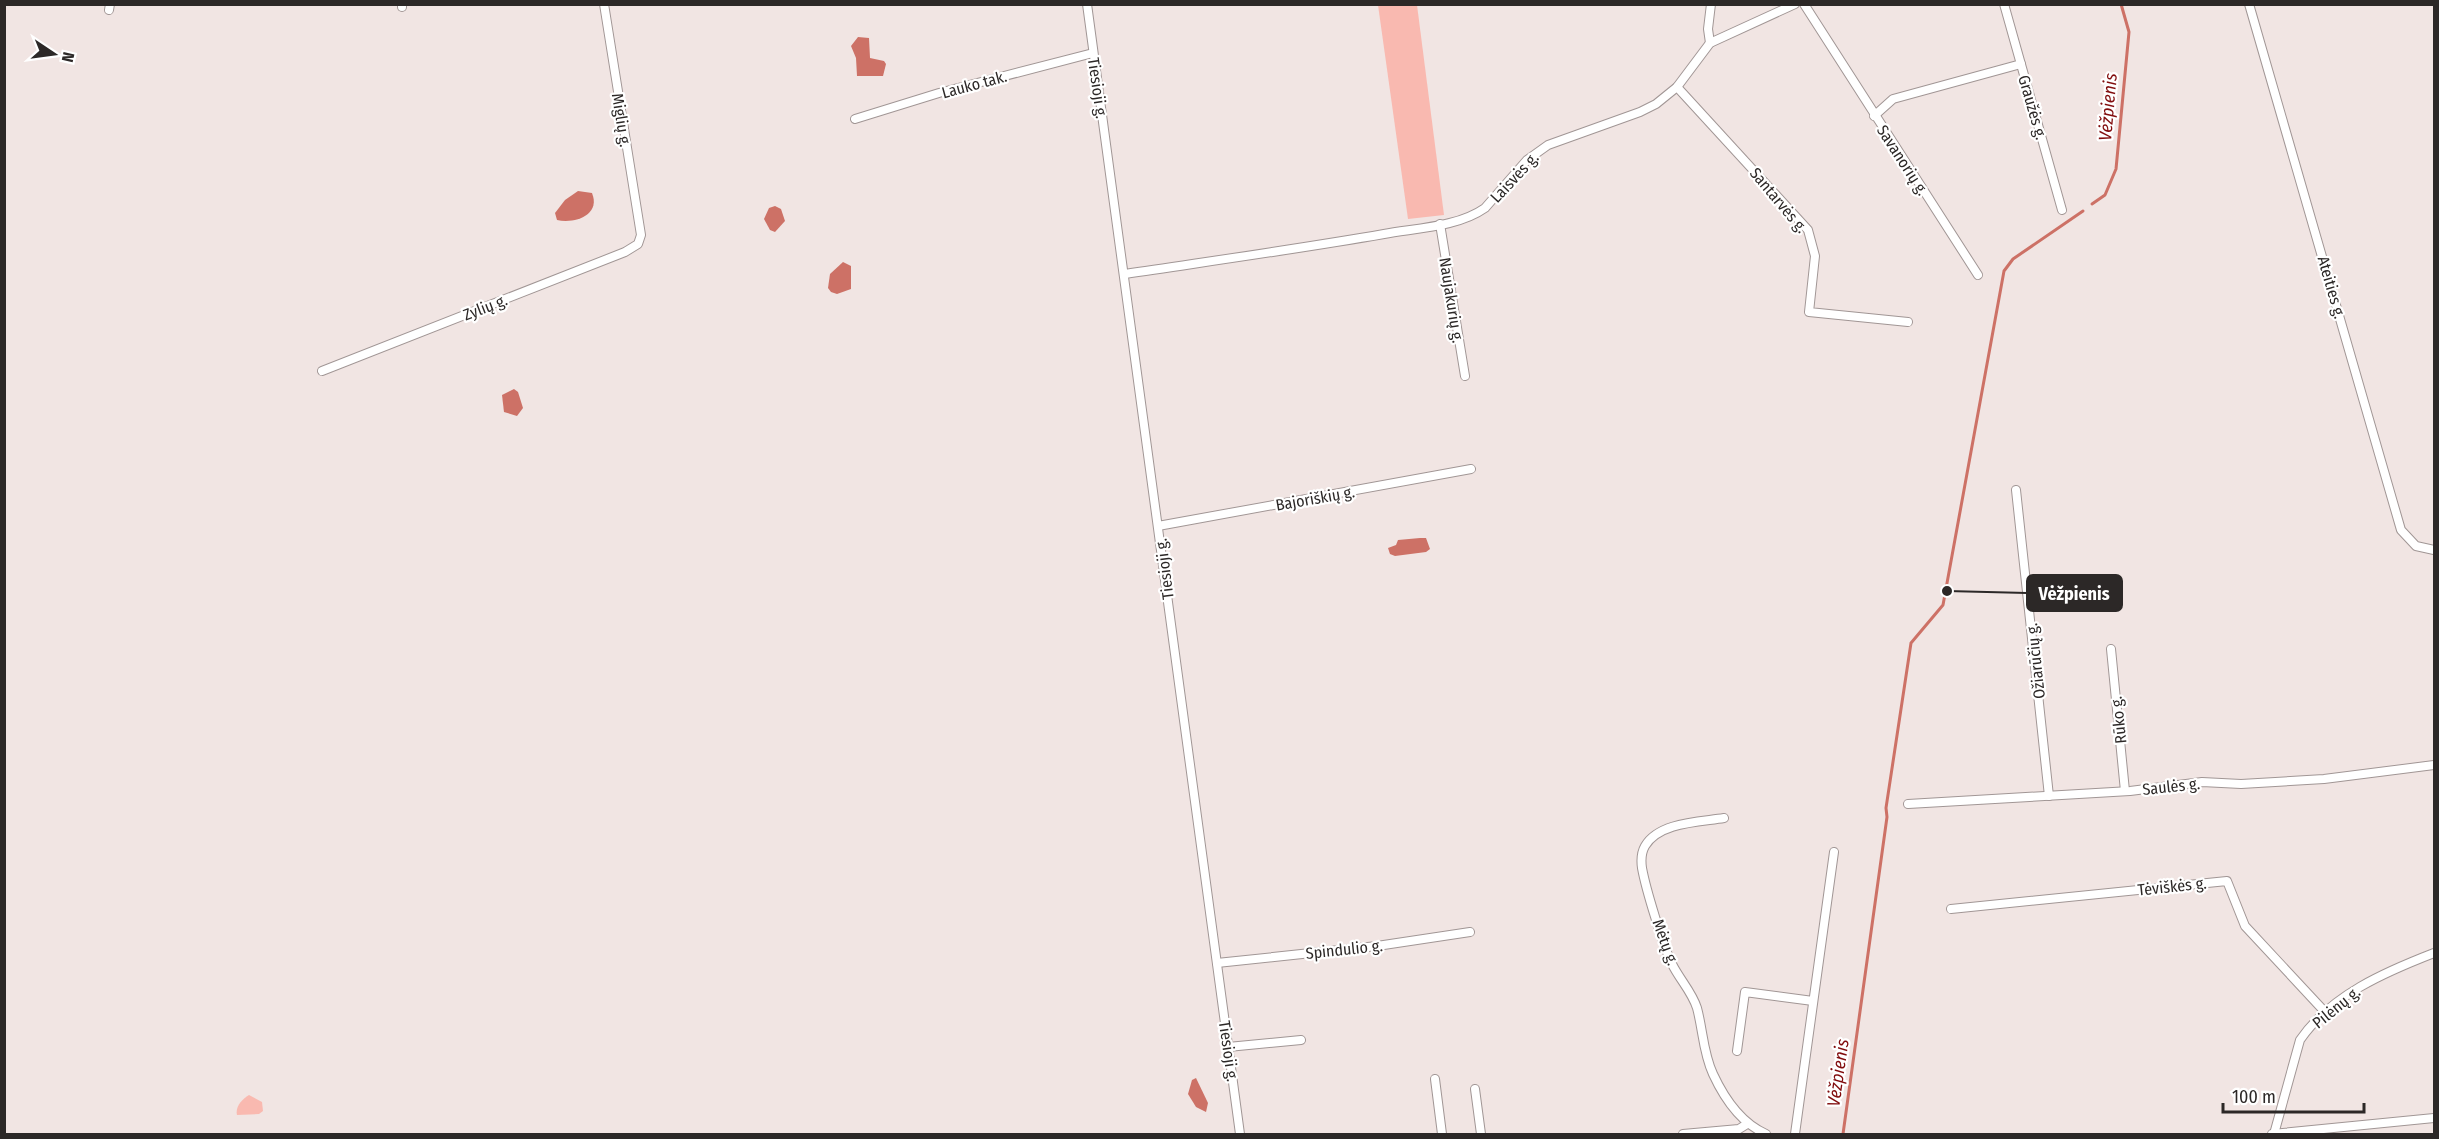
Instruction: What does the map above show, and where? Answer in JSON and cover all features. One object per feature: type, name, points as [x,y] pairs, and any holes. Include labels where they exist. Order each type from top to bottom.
[{"type":"street","name":"Miglių g.","points":[[604,4],[641,236]]},
{"type":"street","name":"Tiesioji g.","points":[[1087,4],[1240,1134]]},
{"type":"street","points":[[1710,43],[1708,29],[1711,4]]},
{"type":"street","name":"Laisvės g.","points":[[1125,274],[1298,249],[1465,219],[1485,208],[1536,151],[1640,112],[1677,87],[1710,43],[1795,4]]},
{"type":"street","points":[[1804,4],[1874,116]]},
{"type":"street","name":"Graužės g.","points":[[2004,4],[2062,210]]},
{"type":"street","name":"Ateities g.","points":[[2249,4],[2401,530],[2416,546],[2434,550]]},
{"type":"street","name":"Lauko tak.","points":[[855,119],[923,98],[1094,53]]},
{"type":"street","name":"Savanorių g.","points":[[1978,275],[1874,116],[1893,99],[2021,64]]},
{"type":"street","name":"Santarvės g.","points":[[1677,87],[1808,230],[1815,256],[1809,312],[1908,322]]},
{"type":"street","name":"Naujakurių g.","points":[[1440,224],[1465,376]]},
{"type":"street","name":"Zylių g.","points":[[322,370],[625,252],[638,244],[641,236]]},
{"type":"street","name":"Bajoriškių g.","points":[[1158,526],[1471,469]]},
{"type":"street","name":"Ožiarūčių g.","points":[[2016,490],[2049,796]]},
{"type":"street","name":"Rūko g.","points":[[2110,649],[2125,791]]},
{"type":"street","name":"Saulės g.","points":[[1908,804],[2125,791],[2202,782],[2241,784],[2324,779],[2434,765]]},
{"type":"street","name":"Mėtų g.","points":[[1724,818],[1677,826],[1657,834],[1644,847],[1642,868],[1672,963],[1692,995],[1713,1074],[1729,1102],[1747,1124],[1766,1134]]},
{"type":"street","points":[[1794,1134],[1834,852]]},
{"type":"street","name":"Tėviškės g.","points":[[1951,909],[2227,881],[2245,926],[2325,1012]]},
{"type":"street","name":"Spindulio g.","points":[[1217,963],[1377,946],[1470,932]]},
{"type":"street","name":"Pilėnų g.","points":[[2273,1134],[2300,1040],[2325,1012],[2366,983],[2434,953]]},
{"type":"street","points":[[1737,1051],[1745,992],[1813,1001]]},
{"type":"street","points":[[1228,1047],[1301,1040]]},
{"type":"street","points":[[1435,1079],[1442,1134]]},
{"type":"street","points":[[1475,1089],[1481,1134]]},
{"type":"street","points":[[2273,1134],[2434,1118]]},
{"type":"street","points":[[1683,1134],[1739,1129],[1747,1124]]},
{"type":"shaded area","points":[[1378,5],[1417,5],[1444,215],[1408,219]]},
{"type":"shaded area","points":[[858,37],[869,38],[870,58],[884,61],[886,64],[883,76],[857,76],[856,58],[851,46]]},
{"type":"shaded area","points":[[578,191],[592,193],[594,201],[590,212],[571,221],[557,220],[555,213],[565,200]]},
{"type":"shaded area","points":[[775,206],[781,209],[785,221],[775,232],[770,230],[764,219],[769,208]]},
{"type":"shaded area","points":[[843,262],[851,266],[851,289],[837,294],[828,288],[830,274]]},
{"type":"shaded area","points":[[514,389],[518,392],[523,408],[517,416],[504,412],[502,395]]},
{"type":"shaded area","points":[[1426,538],[1430,549],[1426,552],[1395,556],[1390,554],[1388,548],[1396,545],[1398,540]]},
{"type":"shaded area","points":[[1196,1078],[1208,1103],[1206,1112],[1196,1107],[1188,1094],[1192,1080]]},
{"type":"shaded area","points":[[249,1095],[262,1102],[263,1111],[259,1114],[237,1115],[240,1104]]},
{"type":"waterway","name":"Vėžpienis","points":[[2092,204],[2105,195],[2116,169],[2129,32],[2121,4]]},
{"type":"waterway","name":"Vėžpienis","points":[[1843,1134],[1887,817],[1886,808],[1911,643],[1943,605],[2004,271],[2013,259],[2083,211]]},
{"type":"place","name":"Vėžpienis","points":[[1947,591]]}]
